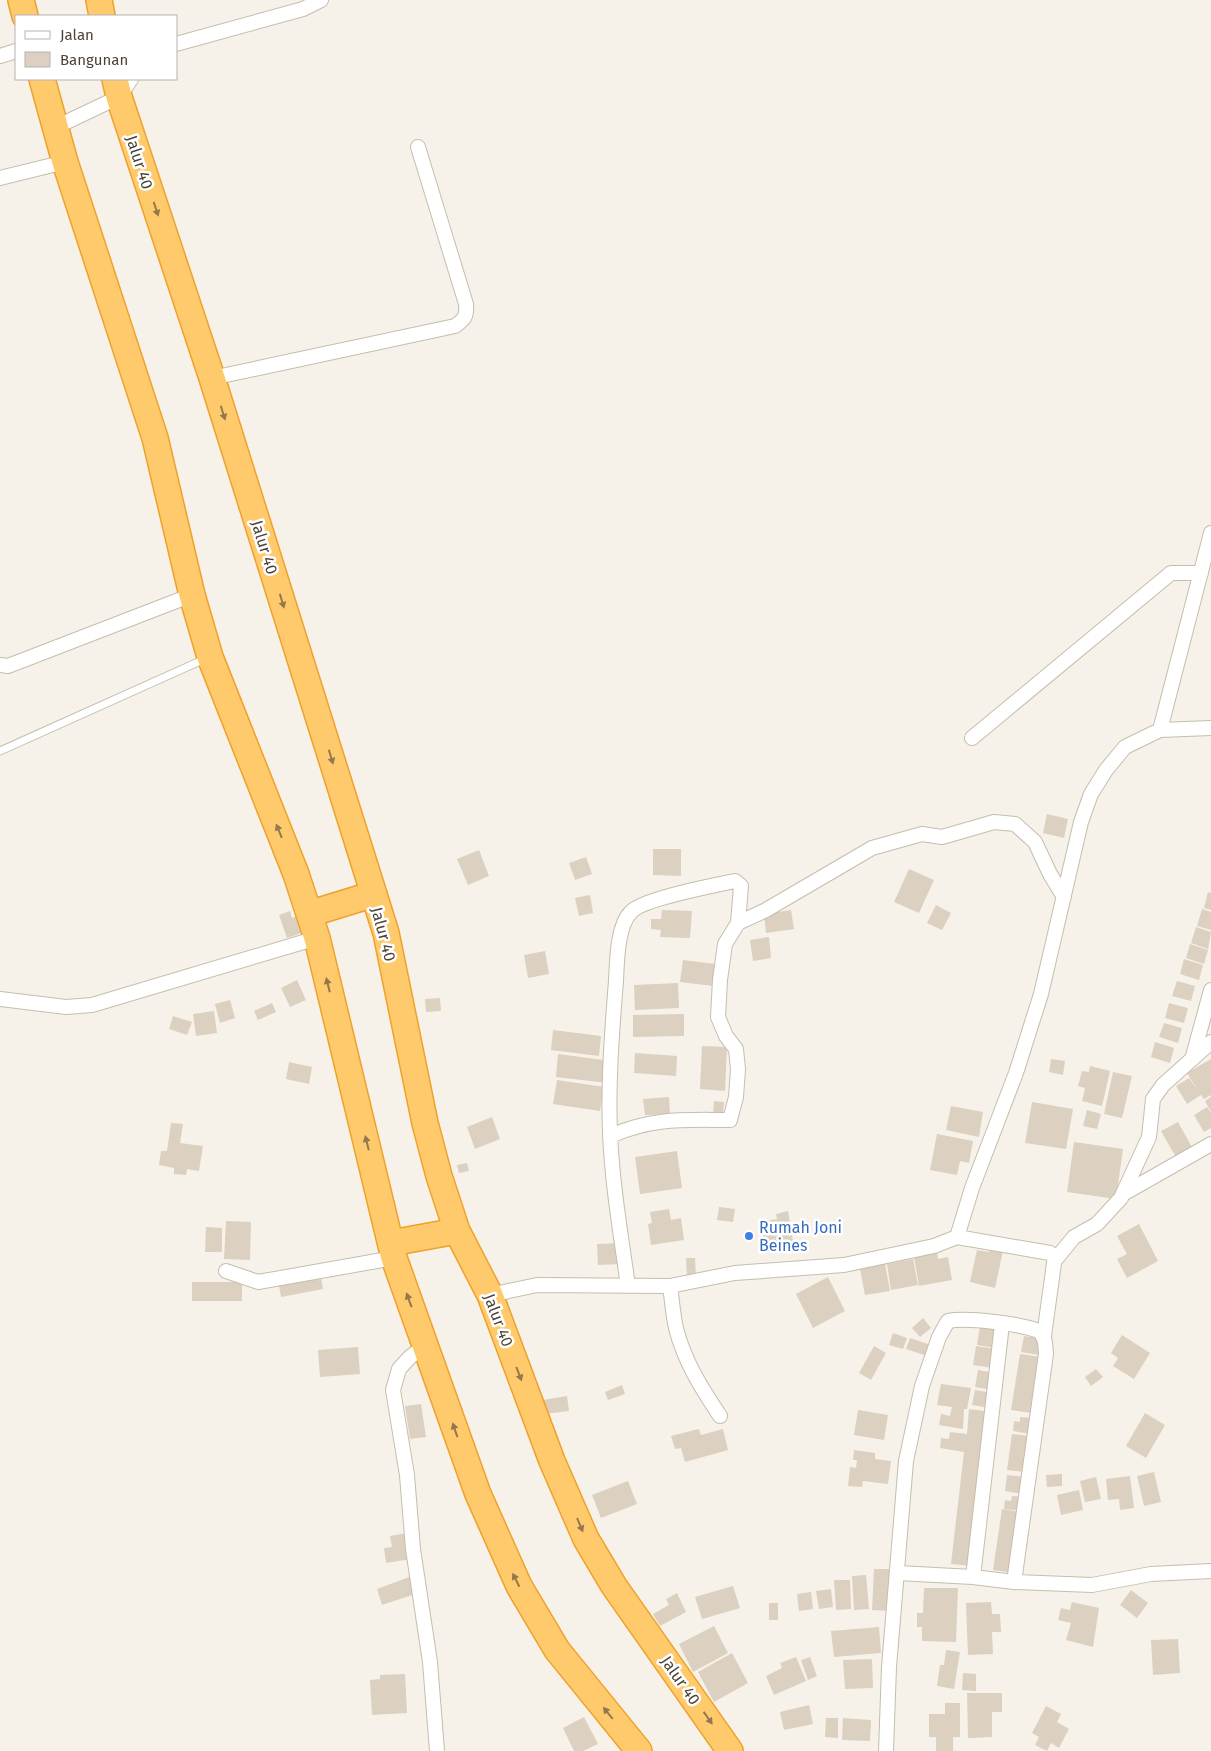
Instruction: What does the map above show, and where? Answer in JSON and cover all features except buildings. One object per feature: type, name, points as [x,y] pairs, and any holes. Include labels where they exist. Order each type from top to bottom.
[{"type":"highway","points":[[21,0],[25,15]]},
{"type":"highway","points":[[99,0],[102,15]]},
{"type":"highway","points":[[42,80],[65,162],[155,438],[192,595],[210,657],[296,874],[317,938],[392,1251],[478,1494],[519,1586],[557,1650],[639,1751]]},
{"type":"highway","name":"Jalur 40","points":[[122,85],[386,933],[425,1124],[457,1231],[490,1295],[552,1460],[586,1539],[614,1586],[730,1751]]},
{"type":"highway","points":[[309,914],[374,894]]},
{"type":"highway","points":[[392,1251],[457,1231]]},
{"type":"street","points":[[178,43],[303,9],[321,0]]},
{"type":"street","points":[[0,56],[15,51]]},
{"type":"street","points":[[56,127],[122,85]]},
{"type":"street","points":[[212,378],[455,326],[464,320],[467,314],[466,304],[418,147]]},
{"type":"street","points":[[0,178],[65,162]]},
{"type":"street","points":[[1160,730],[1211,533]]},
{"type":"street","points":[[972,738],[1171,574],[1201,573]]},
{"type":"street","points":[[0,665],[8,666],[192,595]]},
{"type":"street","points":[[957,1237],[972,1188],[1016,1074],[1041,994],[1081,822],[1091,794],[1106,770],[1125,747],[1160,730],[1211,728]]},
{"type":"street","points":[[738,923],[766,910],[872,848],[922,834],[942,837],[994,822],[1014,824],[1035,842],[1050,874],[1064,897]]},
{"type":"street","points":[[610,1136],[639,1124],[681,1118],[730,1120],[736,1097],[738,1069],[736,1049],[726,1036],[718,1017],[725,944],[738,923],[741,886],[735,881],[646,902],[631,912],[619,945],[610,1070],[610,1136],[628,1286]]},
{"type":"street","points":[[0,999],[43,1005],[92,1005],[317,938]]},
{"type":"street","points":[[1193,1056],[1211,990]]},
{"type":"street","points":[[1014,1582],[1046,1354],[1044,1336],[1056,1259],[1074,1237],[1097,1224],[1123,1194],[1149,1137],[1153,1099],[1162,1085],[1211,1042]]},
{"type":"street","points":[[1123,1194],[1211,1144]]},
{"type":"street","points":[[490,1295],[537,1285],[670,1286],[735,1273],[844,1265],[934,1246],[957,1237],[1050,1253],[1056,1259]]},
{"type":"street","points":[[226,1271],[258,1282],[392,1251]]},
{"type":"street","points":[[670,1286],[676,1329],[685,1355],[699,1384],[720,1416]]},
{"type":"street","points":[[886,1751],[889,1667],[906,1460],[922,1386],[943,1326],[954,1320],[1002,1324],[1036,1330],[1044,1336]]},
{"type":"street","points":[[974,1577],[1002,1324]]},
{"type":"street","points":[[426,1346],[410,1357],[399,1369],[393,1390],[407,1475],[413,1548],[430,1662],[437,1751]]},
{"type":"street","points":[[898,1573],[974,1577],[1014,1582],[1092,1585],[1161,1572],[1211,1571]]},
{"type":"lane","points":[[0,751],[210,657]]},
{"type":"place","name":"Rumah Joni Beines","points":[[749,1236]]}]
